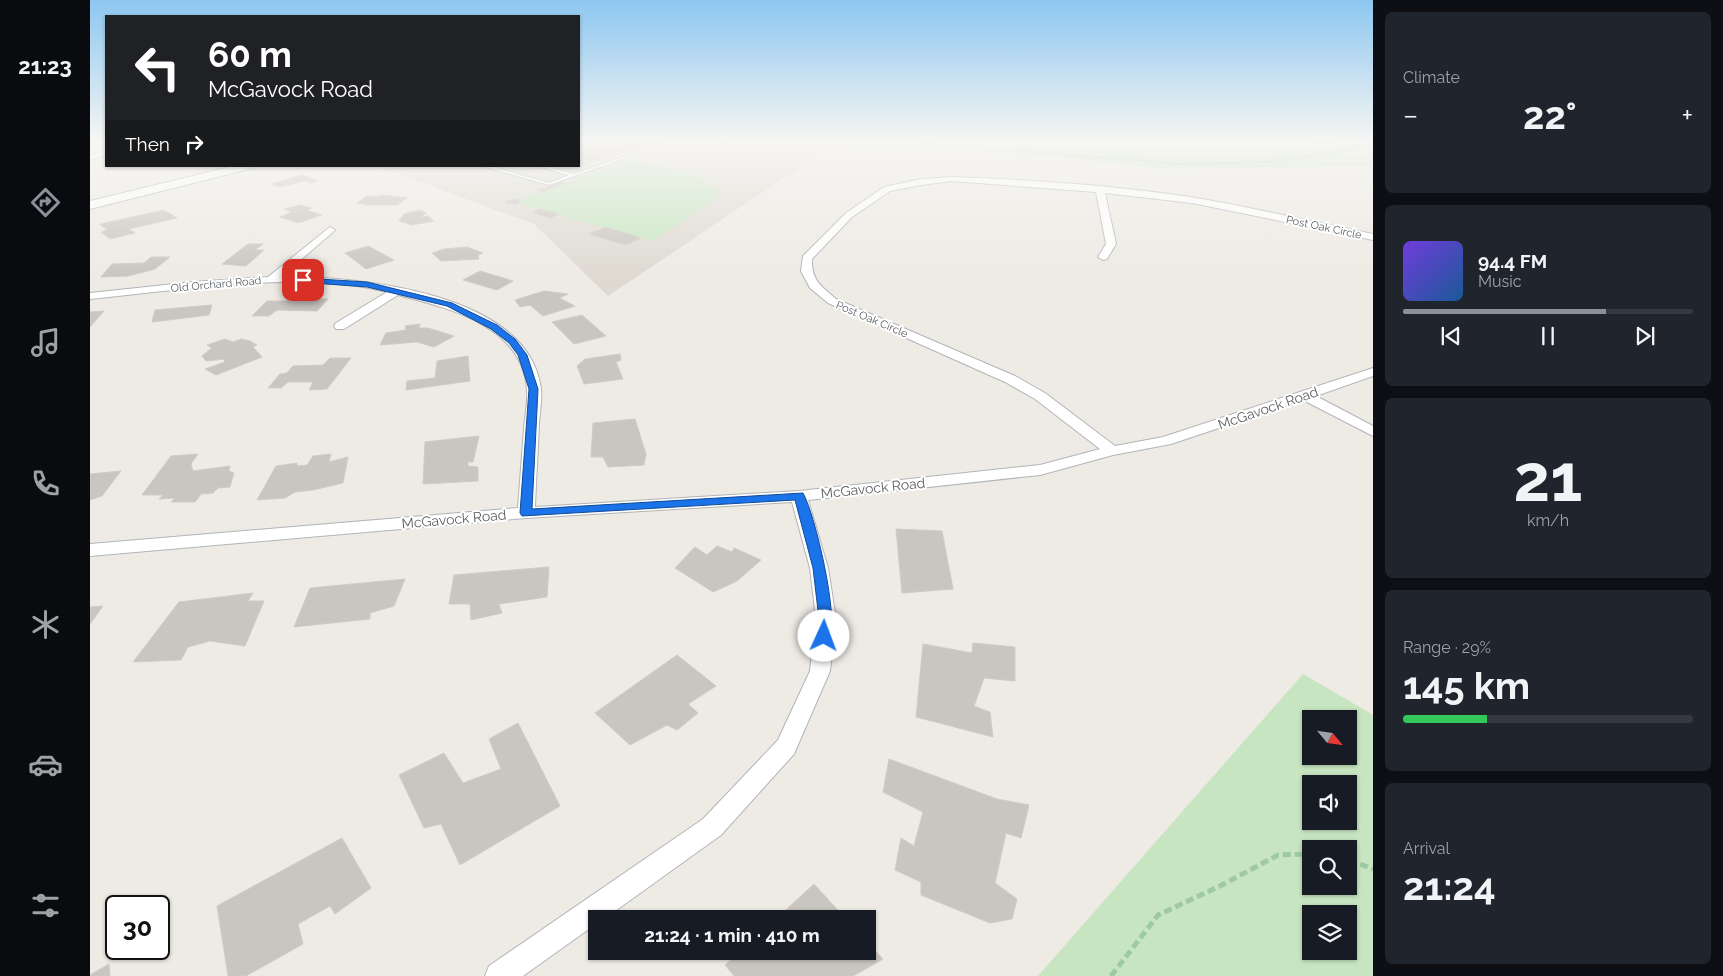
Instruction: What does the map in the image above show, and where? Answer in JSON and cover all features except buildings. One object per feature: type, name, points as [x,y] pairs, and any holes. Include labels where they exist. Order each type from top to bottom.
[{"type":"main road","points":[[90,197],[136,187]]},
{"type":"main road","points":[[90,205],[165,187]]},
{"type":"street","name":"Post Oak Circle","points":[[898,187],[886,189],[850,214],[807,258],[806,271],[814,286],[832,301],[973,362],[1040,396],[1112,451]]},
{"type":"street","name":"Post Oak Circle","points":[[1054,187],[1192,200],[1373,237]]},
{"type":"street","points":[[1100,190],[1111,244],[1103,257]]},
{"type":"street","points":[[271,280],[330,230]]},
{"type":"street","name":"Old Orchard Road","points":[[90,296],[271,280],[367,284],[450,304],[494,327],[512,341],[522,355],[534,389],[526,513]]},
{"type":"street","points":[[340,326],[396,291]]},
{"type":"street","name":"McGavock Road","points":[[90,550],[526,513],[799,496],[1040,470],[1112,451],[1166,441],[1306,396],[1373,372]]},
{"type":"street","points":[[1306,396],[1373,432]]},
{"type":"street","points":[[499,976],[712,827],[786,747],[820,671],[826,619],[819,568],[799,496]]},
{"type":"path","points":[[1111,976],[1158,915],[1220,886],[1278,855],[1302,854]]},
{"type":"path","points":[[1357,863],[1373,869]]},
{"type":"shaded area","points":[[433,187],[771,187],[608,296],[534,224]]},
{"type":"green space","points":[[556,187],[714,187],[720,193],[702,208],[652,241],[521,204],[522,199]]},
{"type":"green space","points":[[1303,674],[1373,715],[1373,976],[1038,976]]},
{"type":"route","points":[[303,280],[367,284],[450,304],[494,327],[512,341],[522,355],[530,372],[534,389],[526,513],[799,496],[819,568],[826,619],[824,636]]}]
